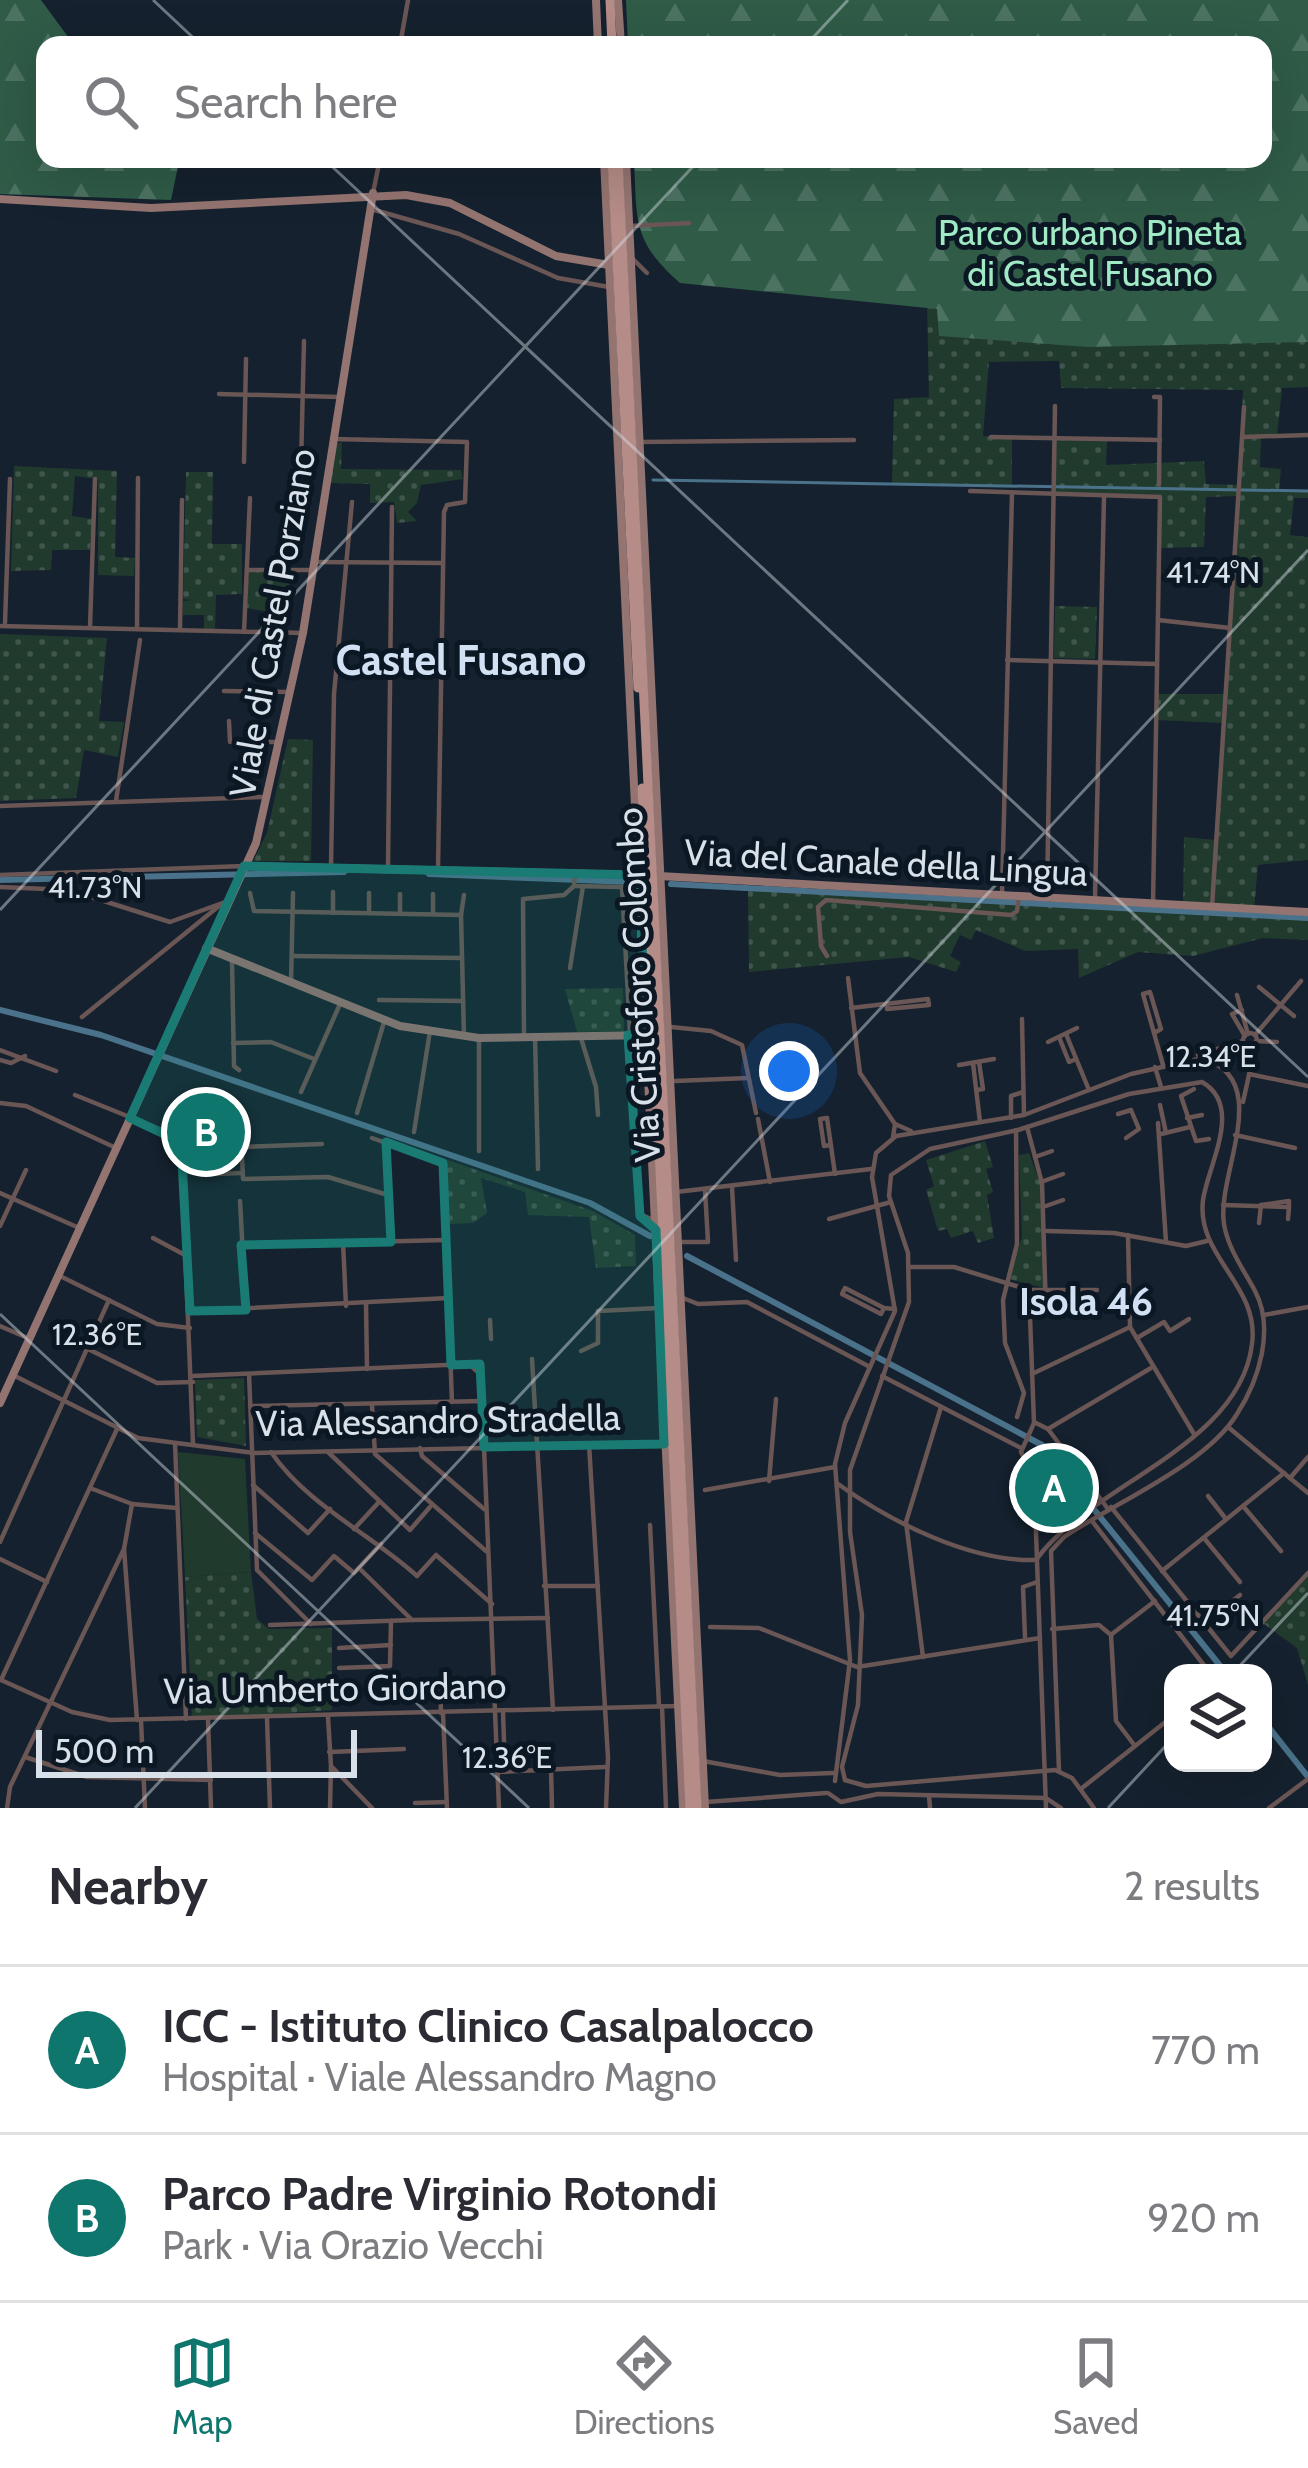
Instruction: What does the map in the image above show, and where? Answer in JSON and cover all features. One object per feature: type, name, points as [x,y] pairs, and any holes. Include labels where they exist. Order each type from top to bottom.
[{"type":"main road","points":[[607,0],[609,36]]},
{"type":"main road","name":"Via Cristoforo Colombo","points":[[615,168],[638,776],[658,983],[658,1223],[680,1695],[695,1804]]},
{"type":"main road","name":"Via Cristoforo Colombo","points":[[620,269],[633,381],[650,875],[695,1804]]},
{"type":"main road","points":[[620,478],[627,466]]},
{"type":"street","points":[[402,36],[408,0]]},
{"type":"street","name":"Viale di Castel Porziano","points":[[0,1403],[244,867],[269,797],[303,634],[378,168]]},
{"type":"street","name":"Via Cristoforo Colombo","points":[[617,168],[630,226],[631,256],[610,287],[638,776]]},
{"type":"street","points":[[0,200],[151,208],[373,193],[450,203],[536,249],[620,269]]},
{"type":"street","points":[[371,209],[459,234],[558,278],[610,287]]},
{"type":"street","points":[[630,226],[688,223]]},
{"type":"street","points":[[631,256],[647,273]]},
{"type":"street","points":[[301,466],[304,340]]},
{"type":"street","points":[[244,462],[246,358]]},
{"type":"street","name":"Via Cristoforo Colombo","points":[[633,381],[640,442],[650,875],[667,973],[649,1105],[680,1695],[695,1804]]},
{"type":"street","points":[[219,394],[340,397]]},
{"type":"street","points":[[1154,397],[1160,398],[1159,484]]},
{"type":"street","points":[[1047,898],[1055,406]]},
{"type":"street","points":[[1212,907],[1244,407]]},
{"type":"street","points":[[1243,437],[1308,435]]},
{"type":"street","points":[[992,437],[1160,440]]},
{"type":"street","points":[[333,440],[466,441],[465,502],[445,508],[441,563],[438,869]]},
{"type":"street","points":[[640,442],[854,440]]},
{"type":"street","points":[[136,629],[138,478]]},
{"type":"street","points":[[10,479],[3,626],[303,634]]},
{"type":"street","points":[[90,627],[95,479]]},
{"type":"street","points":[[970,491],[1160,497],[1153,905]]},
{"type":"street","points":[[1002,896],[1012,493]]},
{"type":"street","points":[[1095,902],[1104,497]]},
{"type":"street","points":[[244,632],[250,498]]},
{"type":"street","points":[[180,630],[182,500]]},
{"type":"street","points":[[331,867],[334,694],[352,502]]},
{"type":"street","points":[[388,867],[392,507]]},
{"type":"street","points":[[0,511],[9,511]]},
{"type":"street","points":[[247,570],[345,562],[441,563]]},
{"type":"street","points":[[1158,620],[1231,628]]},
{"type":"street","points":[[116,802],[140,640]]},
{"type":"street","points":[[1007,660],[1156,664]]},
{"type":"street","points":[[224,691],[291,692]]},
{"type":"street","points":[[229,721],[230,742],[281,742]]},
{"type":"street","points":[[0,806],[269,797]]},
{"type":"street","points":[[0,874],[244,867]]},
{"type":"street","name":"Via del Canale della Lingua","points":[[244,867],[438,869],[576,881],[650,875],[1002,896],[1018,902],[1047,898],[1308,912]]},
{"type":"street","points":[[570,968],[576,881]]},
{"type":"street","points":[[576,881],[622,887],[640,1214],[658,1223]]},
{"type":"street","points":[[538,1169],[523,899],[564,895],[576,881]]},
{"type":"street","points":[[0,887],[72,891],[170,922],[224,903]]},
{"type":"street","points":[[333,892],[333,913]]},
{"type":"street","points":[[250,893],[254,911],[461,915]]},
{"type":"street","points":[[291,983],[293,893]]},
{"type":"street","points":[[369,893],[369,914]]},
{"type":"street","points":[[400,894],[400,914]]},
{"type":"street","points":[[433,894],[433,915]]},
{"type":"street","points":[[464,895],[464,1036]]},
{"type":"street","points":[[827,956],[821,946],[818,907],[826,900],[1011,915],[1018,902]]},
{"type":"street","points":[[82,1017],[224,903]]},
{"type":"street","points":[[206,948],[384,1022],[430,1031],[479,1038],[628,1035],[702,1028],[737,1042],[770,1182]]},
{"type":"street","points":[[292,956],[462,958]]},
{"type":"street","points":[[232,961],[234,1067],[239,1070]]},
{"type":"street","points":[[658,983],[667,973]]},
{"type":"street","points":[[848,978],[860,1073],[895,1124],[916,1132]]},
{"type":"street","points":[[1250,1038],[1301,980]]},
{"type":"street","points":[[1259,987],[1294,1016]]},
{"type":"street","points":[[1154,1033],[1161,1029],[1150,992],[1143,994],[1161,1087]]},
{"type":"street","points":[[1059,1771],[1049,1558],[1071,1532],[1199,1452],[1228,1426],[1246,1397],[1261,1353],[1264,1315],[1225,1228],[1223,1205],[1249,1074],[1250,1038],[1238,994]]},
{"type":"street","points":[[851,1008],[887,1003],[928,999],[929,1005],[887,1009],[887,1003]]},
{"type":"street","points":[[379,1000],[464,1001]]},
{"type":"street","points":[[301,1092],[340,1004]]},
{"type":"street","points":[[1022,1019],[1024,1115]]},
{"type":"street","points":[[357,1113],[384,1022]]},
{"type":"street","points":[[1048,1042],[1077,1028]]},
{"type":"street","points":[[414,1132],[430,1031]]},
{"type":"street","name":"Via Cristoforo Colombo","points":[[659,1033],[676,1192],[703,1761],[695,1804]]},
{"type":"street","points":[[580,1035],[596,1088],[598,1115]]},
{"type":"street","points":[[1062,1036],[1089,1090]]},
{"type":"street","points":[[479,1038],[479,1151]]},
{"type":"street","points":[[833,1808],[830,1796],[849,1666],[835,1468],[845,1424],[895,1310],[872,1169],[878,1150],[893,1137],[1024,1115],[1250,1038],[1277,1042]]},
{"type":"street","points":[[233,1043],[271,1042],[315,1059]]},
{"type":"street","points":[[0,1049],[56,1070]]},
{"type":"street","points":[[0,1060],[11,1063],[25,1056]]},
{"type":"street","points":[[1191,1057],[1210,1060],[1226,1071],[1242,1108]]},
{"type":"street","points":[[959,1065],[994,1059]]},
{"type":"street","points":[[976,1062],[980,1122]]},
{"type":"street","points":[[1249,1074],[1308,1086]]},
{"type":"street","points":[[675,1082],[748,1078]]},
{"type":"street","points":[[848,1803],[842,1768],[857,1716],[862,1603],[850,1465],[881,1373],[907,1316],[909,1268],[890,1202],[890,1178],[902,1163],[962,1142],[1198,1081],[1216,1093],[1222,1123],[1202,1211],[1207,1241],[1249,1305],[1253,1336],[1233,1389],[1194,1434],[1066,1524],[1036,1560]]},
{"type":"street","points":[[1194,1090],[1181,1096],[1196,1142],[1209,1139]]},
{"type":"street","points":[[1011,1118],[1010,1097],[1023,1092]]},
{"type":"street","points":[[75,1095],[167,1133],[181,1145],[194,1443]]},
{"type":"street","points":[[0,1103],[26,1106],[116,1148]]},
{"type":"street","points":[[1056,1104],[1060,1115]]},
{"type":"street","points":[[633,1112],[649,1105]]},
{"type":"street","points":[[1160,1106],[1166,1242]]},
{"type":"street","points":[[1118,1114],[1131,1110],[1138,1128]]},
{"type":"street","points":[[240,1111],[245,1180],[337,1178],[388,1195]]},
{"type":"street","points":[[1163,1134],[1202,1115]]},
{"type":"street","points":[[827,1118],[835,1174]]},
{"type":"street","points":[[1126,1138],[1138,1128],[1161,1123]]},
{"type":"street","points":[[893,1137],[895,1124]]},
{"type":"street","points":[[959,1126],[962,1142]]},
{"type":"street","points":[[1027,1127],[1041,1182],[1046,1311]]},
{"type":"street","points":[[1016,1130],[1018,1244],[1005,1281],[1004,1336],[1024,1393],[1017,1417]]},
{"type":"street","points":[[1235,1136],[1295,1148]]},
{"type":"street","points":[[372,1138],[443,1163],[452,1402]]},
{"type":"street","points":[[386,1142],[391,1242]]},
{"type":"street","points":[[241,1147],[322,1144]]},
{"type":"street","points":[[1017,1151],[1052,1151]]},
{"type":"street","points":[[1212,1162],[1230,1168]]},
{"type":"street","points":[[676,1192],[872,1169]]},
{"type":"street","points":[[0,1226],[26,1170]]},
{"type":"street","points":[[1209,1172],[1228,1177]]},
{"type":"street","points":[[215,1174],[241,1173]]},
{"type":"street","points":[[1041,1182],[1063,1174]]},
{"type":"street","points":[[732,1186],[736,1260]]},
{"type":"street","points":[[678,1242],[708,1242],[705,1190]]},
{"type":"street","points":[[1288,1220],[1290,1190]]},
{"type":"street","points":[[0,1193],[80,1228]]},
{"type":"street","points":[[1043,1207],[1063,1200]]},
{"type":"street","points":[[240,1201],[246,1310]]},
{"type":"street","points":[[869,1208],[863,1214],[829,1219],[832,1214],[890,1202]]},
{"type":"street","points":[[1223,1205],[1289,1204]]},
{"type":"street","points":[[1259,1223],[1261,1205]]},
{"type":"street","points":[[1045,1231],[1128,1235],[1190,1246],[1207,1241]]},
{"type":"street","points":[[1128,1235],[1130,1327],[1194,1434]]},
{"type":"street","points":[[153,1238],[187,1256]]},
{"type":"street","points":[[242,1245],[446,1240]]},
{"type":"street","points":[[343,1242],[346,1306]]},
{"type":"street","points":[[909,1268],[954,1268],[1029,1290],[1096,1290]]},
{"type":"street","points":[[1234,1279],[1244,1273]]},
{"type":"street","points":[[58,1275],[157,1324],[190,1328]]},
{"type":"street","points":[[884,1308],[881,1314],[842,1294],[845,1288],[895,1310]]},
{"type":"street","points":[[1022,1446],[1034,1423],[1029,1290]]},
{"type":"street","points":[[1029,1312],[1073,1308],[1074,1291]]},
{"type":"street","points":[[681,1296],[698,1304],[747,1302],[870,1366]]},
{"type":"street","points":[[190,1311],[449,1298]]},
{"type":"street","points":[[0,1542],[109,1300]]},
{"type":"street","points":[[366,1303],[367,1369]]},
{"type":"street","points":[[681,1315],[698,1304]]},
{"type":"street","points":[[1264,1315],[1308,1307]]},
{"type":"street","points":[[581,1351],[598,1343],[598,1310],[659,1308]]},
{"type":"street","points":[[1137,1338],[1164,1322],[1169,1330],[1189,1318]]},
{"type":"street","points":[[490,1320],[491,1339]]},
{"type":"street","points":[[0,1326],[30,1339]]},
{"type":"street","points":[[1032,1373],[1130,1327]]},
{"type":"street","points":[[88,1349],[158,1384],[249,1373],[475,1366],[481,1375],[483,1401],[499,1711],[499,1808]]},
{"type":"street","points":[[532,1359],[553,1710]]},
{"type":"street","points":[[1048,1429],[1154,1366]]},
{"type":"street","points":[[249,1373],[260,1577],[311,1624]]},
{"type":"street","points":[[881,1373],[1022,1446],[1034,1478],[1046,1808]]},
{"type":"street","name":"Via Alessandro Stradella","points":[[13,1375],[117,1429],[175,1443],[252,1452],[664,1444]]},
{"type":"street","points":[[865,1387],[877,1389]]},
{"type":"street","points":[[1233,1389],[1246,1397]]},
{"type":"street","points":[[1024,1393],[1033,1392]]},
{"type":"street","points":[[769,1481],[776,1400]]},
{"type":"street","points":[[250,1406],[483,1401]]},
{"type":"street","points":[[372,1405],[373,1450],[481,1552],[488,1551]]},
{"type":"street","points":[[923,1657],[906,1522],[941,1407]]},
{"type":"street","points":[[1034,1423],[1048,1429],[1101,1501],[1231,1656],[1308,1573]]},
{"type":"street","points":[[1228,1426],[1308,1493]]},
{"type":"street","points":[[1,1681],[117,1429]]},
{"type":"street","points":[[175,1443],[186,1719]]},
{"type":"street","points":[[589,1444],[606,1808]]},
{"type":"street","points":[[420,1448],[436,1469],[486,1509]]},
{"type":"street","points":[[328,1450],[410,1530],[430,1507]]},
{"type":"street","points":[[271,1452],[353,1530],[381,1544],[416,1576],[436,1555],[492,1604]]},
{"type":"street","points":[[1162,1571],[1308,1457]]},
{"type":"street","points":[[690,1502],[704,1490],[835,1468]]},
{"type":"street","points":[[689,1480],[704,1490]]},
{"type":"street","points":[[254,1484],[308,1533],[330,1509]]},
{"type":"street","points":[[837,1484],[906,1522],[992,1560],[1036,1560]]},
{"type":"street","points":[[1128,1484],[1133,1493]]},
{"type":"street","points":[[90,1488],[132,1504],[177,1508]]},
{"type":"street","points":[[1208,1496],[1226,1519]]},
{"type":"street","points":[[353,1530],[379,1502]]},
{"type":"street","points":[[7,1808],[25,1757],[124,1549],[132,1504]]},
{"type":"street","points":[[1243,1506],[1281,1552]]},
{"type":"street","points":[[1093,1518],[1203,1664]]},
{"type":"street","points":[[1066,1524],[1071,1532]]},
{"type":"street","points":[[650,1525],[666,1808]]},
{"type":"street","points":[[255,1534],[312,1580],[334,1556],[354,1573],[381,1544]]},
{"type":"street","points":[[1035,1536],[1052,1536]]},
{"type":"street","points":[[1204,1538],[1240,1582]]},
{"type":"street","points":[[124,1549],[145,1808]]},
{"type":"street","points":[[0,1559],[47,1582]]},
{"type":"street","points":[[359,1568],[412,1620]]},
{"type":"street","points":[[1025,1639],[1023,1587],[1037,1582]]},
{"type":"street","points":[[544,1586],[598,1586]]},
{"type":"street","points":[[1204,1624],[1240,1595]]},
{"type":"street","points":[[1111,1635],[1155,1601]]},
{"type":"street","points":[[1039,1604],[1049,1604]]},
{"type":"street","points":[[346,1611],[357,1623]]},
{"type":"street","points":[[696,1617],[710,1627],[759,1628],[860,1667],[1040,1638]]},
{"type":"street","points":[[270,1625],[548,1618]]},
{"type":"street","points":[[339,1668],[390,1666],[391,1621]]},
{"type":"street","points":[[1051,1630],[1099,1625],[1111,1635],[1116,1721],[1135,1746]]},
{"type":"street","points":[[697,1636],[710,1627]]},
{"type":"street","points":[[339,1648],[391,1645]]},
{"type":"street","points":[[416,1803],[447,1805],[440,1678]]},
{"type":"street","name":"Via Umberto Giordano","points":[[1,1681],[92,1718],[139,1720],[660,1706],[680,1695]]},
{"type":"street","points":[[328,1717],[330,1808]]},
{"type":"street","points":[[267,1718],[270,1808]]},
{"type":"street","points":[[208,1719],[211,1808]]},
{"type":"street","points":[[1082,1788],[1164,1723]]},
{"type":"street","points":[[329,1752],[404,1749]]},
{"type":"street","points":[[25,1757],[87,1777],[211,1780]]},
{"type":"street","points":[[703,1761],[848,1782],[1046,1769],[1059,1771],[1082,1788],[1094,1808]]},
{"type":"street","points":[[332,1766],[372,1808]]},
{"type":"street","points":[[501,1772],[607,1767]]},
{"type":"street","points":[[551,1769],[553,1808]]},
{"type":"street","points":[[1271,1808],[1306,1781]]},
{"type":"street","points":[[695,1804],[725,1798],[830,1796],[848,1803],[929,1796],[1046,1798],[1061,1808]]},
{"type":"street","points":[[929,1796],[930,1808]]},
{"type":"street","points":[[725,1798],[726,1808]]},
{"type":"highlighted area","points":[[244,866],[639,875],[646,1034],[628,1035],[640,1216],[656,1230],[664,1444],[484,1447],[480,1364],[451,1365],[443,1163],[386,1142],[391,1242],[241,1245],[246,1310],[190,1311],[181,1142],[130,1118]]},
{"type":"shaded area","points":[[1026,1450],[1040,1454],[1085,1507],[1051,1532],[1039,1532],[1038,1469]]},
{"type":"green space","points":[[0,0],[41,0],[67,36],[36,36],[36,168],[178,168],[171,200],[0,194]]},
{"type":"green space","name":"Parco urbano Pineta di Castel Fusano","points":[[626,0],[1308,0],[1308,342],[1088,347],[939,336],[937,309],[680,283],[653,254],[637,214],[634,168],[1272,168],[1272,36],[628,36]]},
{"type":"green space","points":[[927,302],[1308,309],[1308,387],[1282,388],[1277,436],[1261,437],[1260,467],[1281,469],[1279,490],[1308,491],[1308,498],[1294,498],[1290,535],[1308,537],[1308,860],[1258,865],[1254,910],[1183,906],[1184,837],[1215,840],[1223,723],[1155,720],[1156,694],[1226,694],[1239,496],[1206,497],[1204,547],[1159,548],[1159,498],[1053,495],[1055,440],[1107,440],[1106,465],[1204,461],[1206,484],[1239,485],[1243,390],[1061,388],[1059,361],[989,362],[983,436],[1012,438],[1012,486],[892,483],[894,399],[929,397]]},
{"type":"green space","points":[[342,442],[341,469],[461,470],[463,479],[421,485],[417,503],[408,512],[417,521],[397,523],[394,502],[370,503],[370,484],[330,483],[335,444]]},
{"type":"green space","points":[[14,466],[117,471],[115,557],[135,558],[134,576],[98,575],[98,479],[75,476],[72,516],[92,519],[90,550],[52,550],[51,570],[11,571]]},
{"type":"green space","points":[[186,472],[213,472],[212,544],[242,544],[242,594],[216,595],[215,630],[204,630],[204,615],[183,615],[183,601],[192,600],[183,599]]},
{"type":"green space","points":[[249,572],[291,573],[285,615],[247,608]]},
{"type":"green space","points":[[1055,606],[1097,607],[1095,659],[1054,658]]},
{"type":"green space","points":[[0,634],[107,638],[99,721],[124,722],[118,757],[84,750],[76,798],[0,801]]},
{"type":"green space","points":[[288,739],[313,740],[311,861],[253,861],[267,833]]},
{"type":"green space","points":[[748,886],[1308,915],[1308,940],[1263,938],[1193,956],[1138,952],[1079,978],[1078,949],[1025,951],[976,930],[971,940],[960,935],[950,956],[961,962],[956,972],[909,957],[749,972]]},
{"type":"green space","points":[[623,988],[624,1031],[577,1032],[565,989]]},
{"type":"green space","points":[[190,1107],[232,1110],[235,1156],[190,1158],[190,1146],[178,1130]]},
{"type":"green space","points":[[985,1141],[993,1167],[986,1169],[993,1192],[987,1195],[994,1238],[978,1243],[973,1231],[951,1238],[947,1229],[938,1231],[926,1190],[934,1186],[926,1160]]},
{"type":"green space","points":[[1029,1153],[1040,1183],[1044,1288],[1009,1279],[1022,1237],[1019,1155]]},
{"type":"green space","points":[[445,1159],[593,1211],[635,1235],[636,1266],[596,1268],[589,1217],[528,1215],[525,1192],[481,1178],[487,1213],[473,1223],[449,1224]]},
{"type":"green space","points":[[244,1378],[246,1446],[197,1437],[195,1380]]},
{"type":"green space","points":[[178,1452],[245,1459],[251,1572],[185,1577]]},
{"type":"green space","points":[[251,1572],[257,1619],[269,1629],[332,1628],[332,1710],[192,1719],[185,1577]]},
{"type":"green space","points":[[1308,1573],[1308,1685],[1297,1648],[1260,1621]]},
{"type":"waterway","points":[[653,480],[1308,491]]},
{"type":"waterway","points":[[0,880],[344,872]]},
{"type":"waterway","points":[[429,874],[631,882]]},
{"type":"waterway","points":[[671,884],[1308,918]]},
{"type":"waterway","points":[[0,1010],[101,1035],[590,1203],[650,1236]]},
{"type":"waterway","points":[[687,1256],[1042,1445],[1219,1664]]},
{"type":"waterway","points":[[1272,1731],[1308,1777]]},
{"type":"place","name":"Parco Padre Virginio Rotondi","points":[[206,1132]]},
{"type":"place","name":"ICC - Istituto Clinico Casalpalocco","points":[[1054,1488]]},
{"type":"district","name":"Castel Fusano","points":[[461,660]]},
{"type":"district","name":"Isola 46","points":[[1086,1301]]}]
